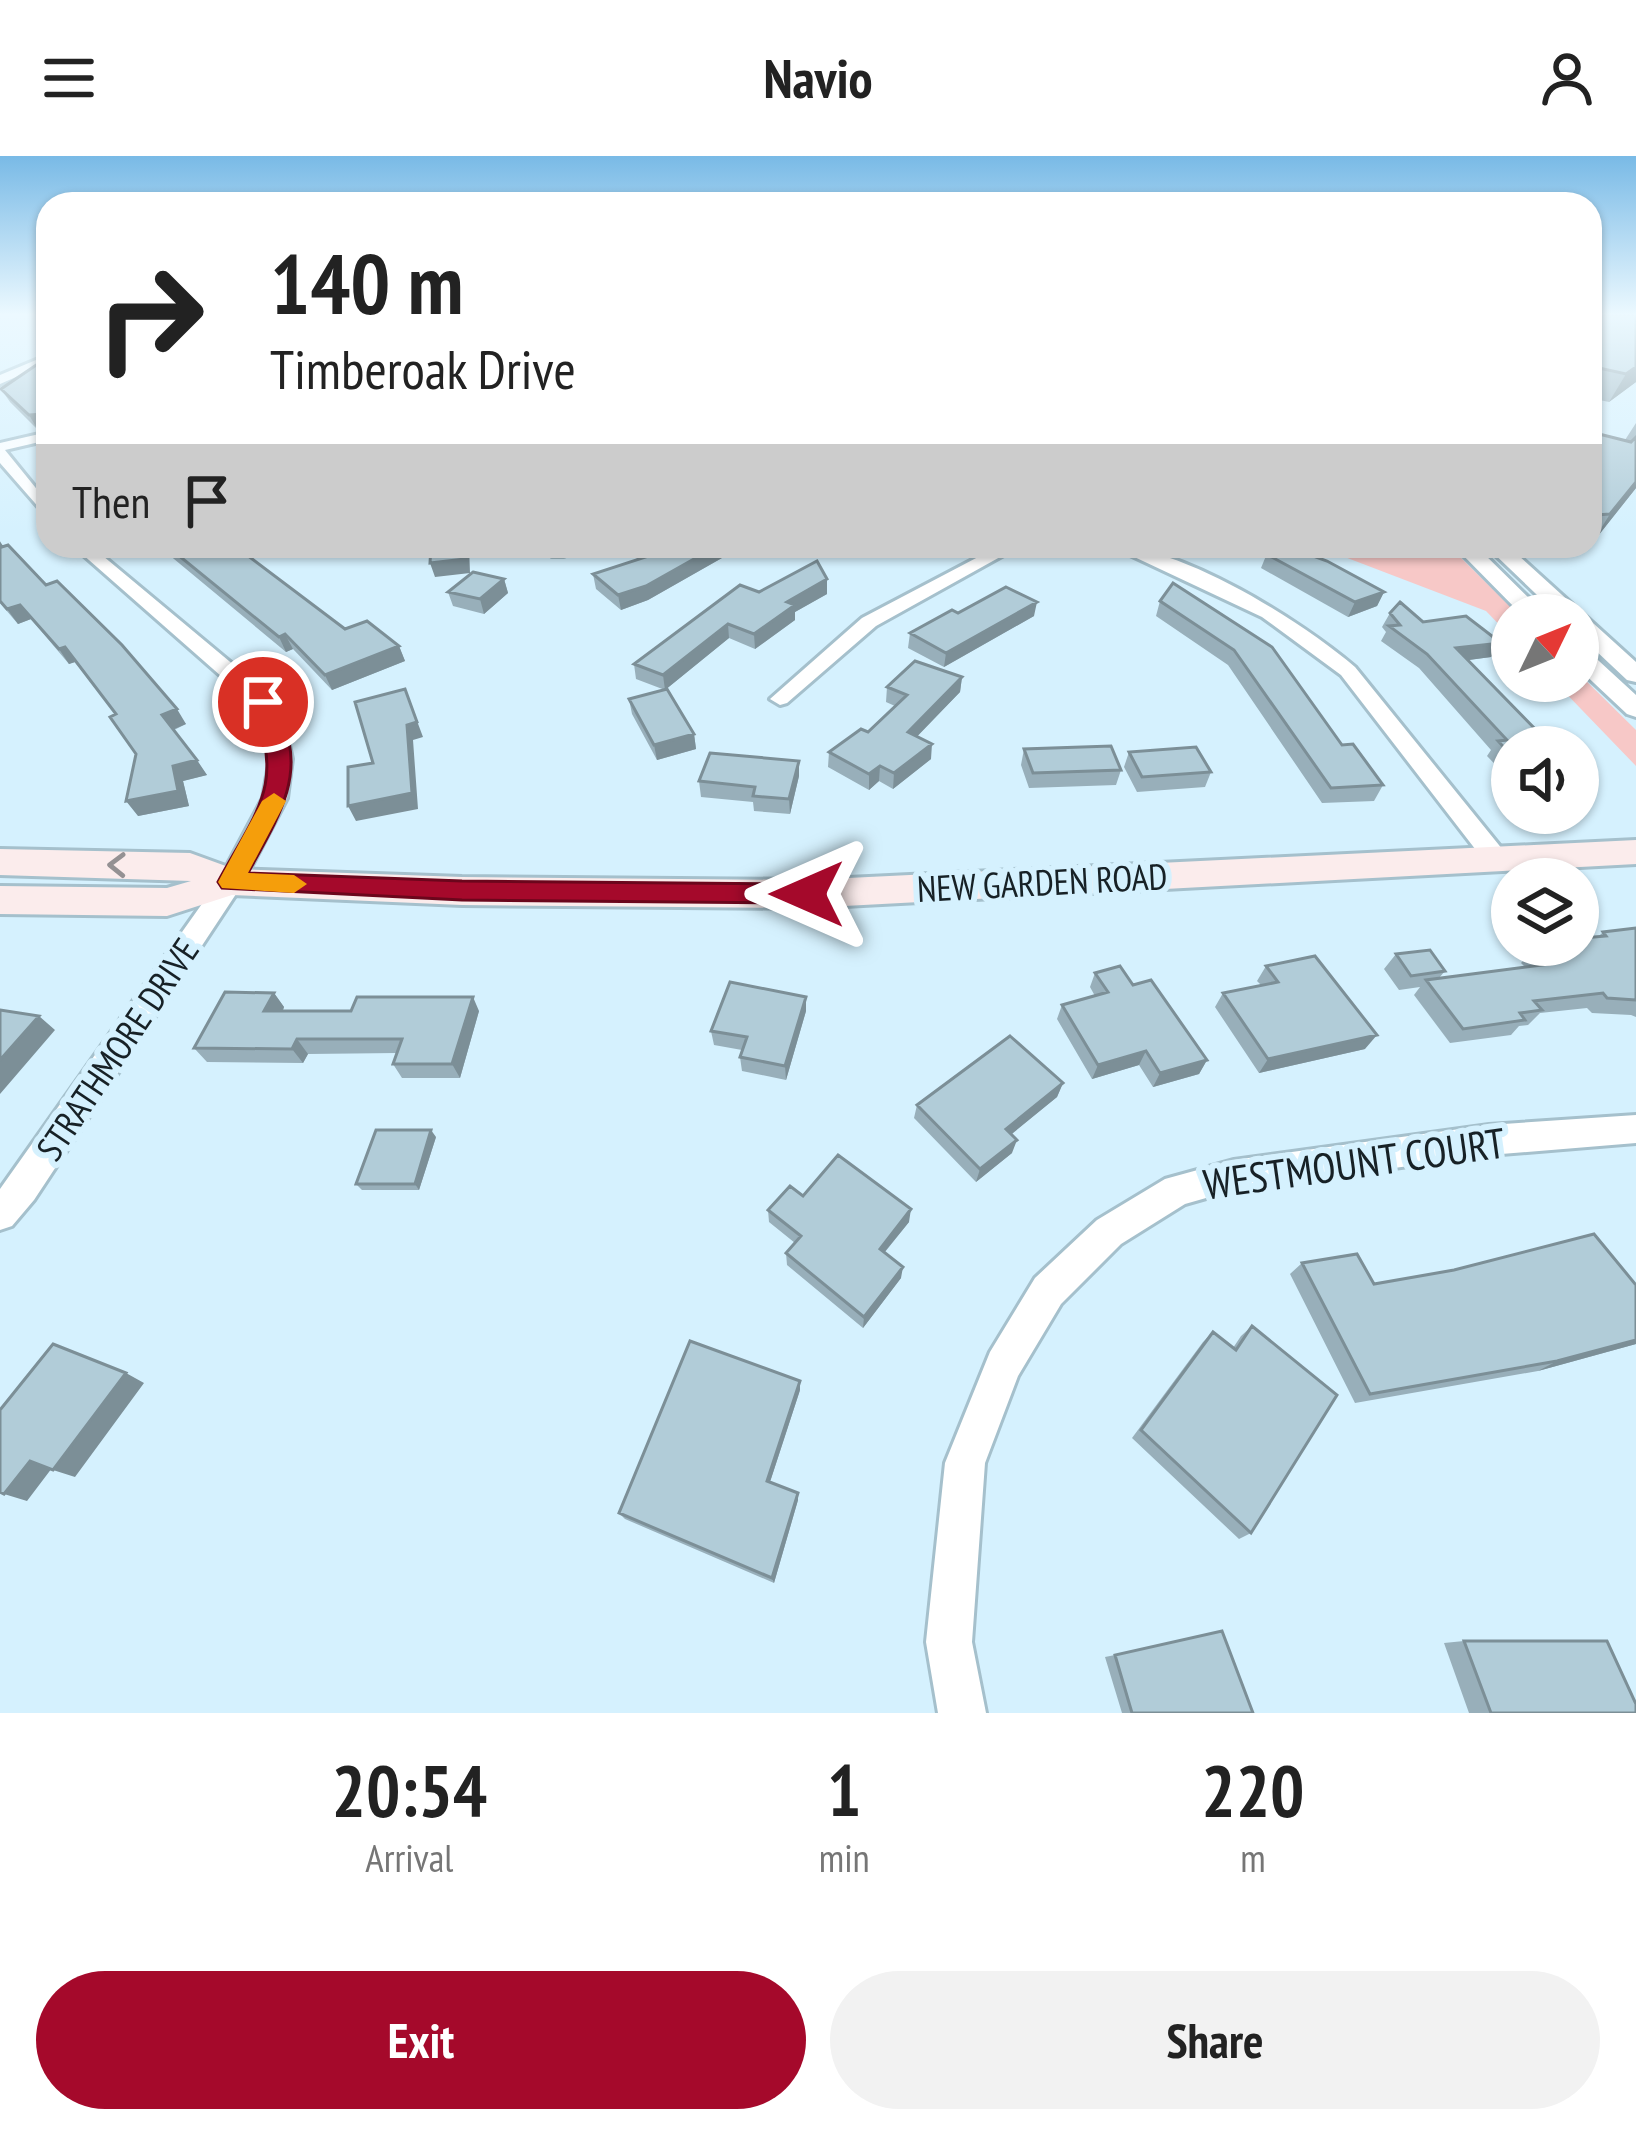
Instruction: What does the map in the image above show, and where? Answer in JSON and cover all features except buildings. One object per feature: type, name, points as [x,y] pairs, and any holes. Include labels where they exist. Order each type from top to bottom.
[{"type":"main road","name":"NEW GARDEN ROAD","points":[[1544,858],[1636,852]]},
{"type":"main road","name":"NEW GARDEN ROAD","points":[[0,862],[190,866],[231,882],[462,891],[807,894],[1491,861]]},
{"type":"main road","name":"NEW GARDEN ROAD","points":[[0,900],[167,902],[231,882]]},
{"type":"street","points":[[36,440],[0,450],[36,497]]},
{"type":"street","name":"STRATHMORE DRIVE","points":[[3,1205],[231,882],[275,799],[281,759],[263,702],[103,558]]},
{"type":"street","points":[[780,700],[869,622],[989,558]]},
{"type":"street","points":[[1147,558],[1267,609],[1324,649],[1348,671],[1496,858]]},
{"type":"street","points":[[1476,558],[1513,594]]},
{"type":"street","points":[[1509,558],[1548,594]]},
{"type":"street","points":[[1599,641],[1636,675]]},
{"type":"street","points":[[1599,675],[1636,709]]},
{"type":"street","name":"WESTMOUNT COURT","points":[[962,1713],[949,1642],[964,1462],[1003,1365],[1048,1291],[1108,1232],[1177,1190],[1234,1175],[1489,1140],[1636,1129]]},
{"type":"shaded area","points":[[1347,558],[1461,558],[1498,594],[1491,594],[1491,616]]},
{"type":"shaded area","points":[[1599,694],[1636,730],[1636,766],[1599,726],[1574,702],[1599,702]]},
{"type":"slow traffic","points":[[274,801],[231,882],[294,884]]},
{"type":"route","points":[[263,702],[280,742],[281,771],[275,799],[231,882],[462,891],[807,894]]}]
